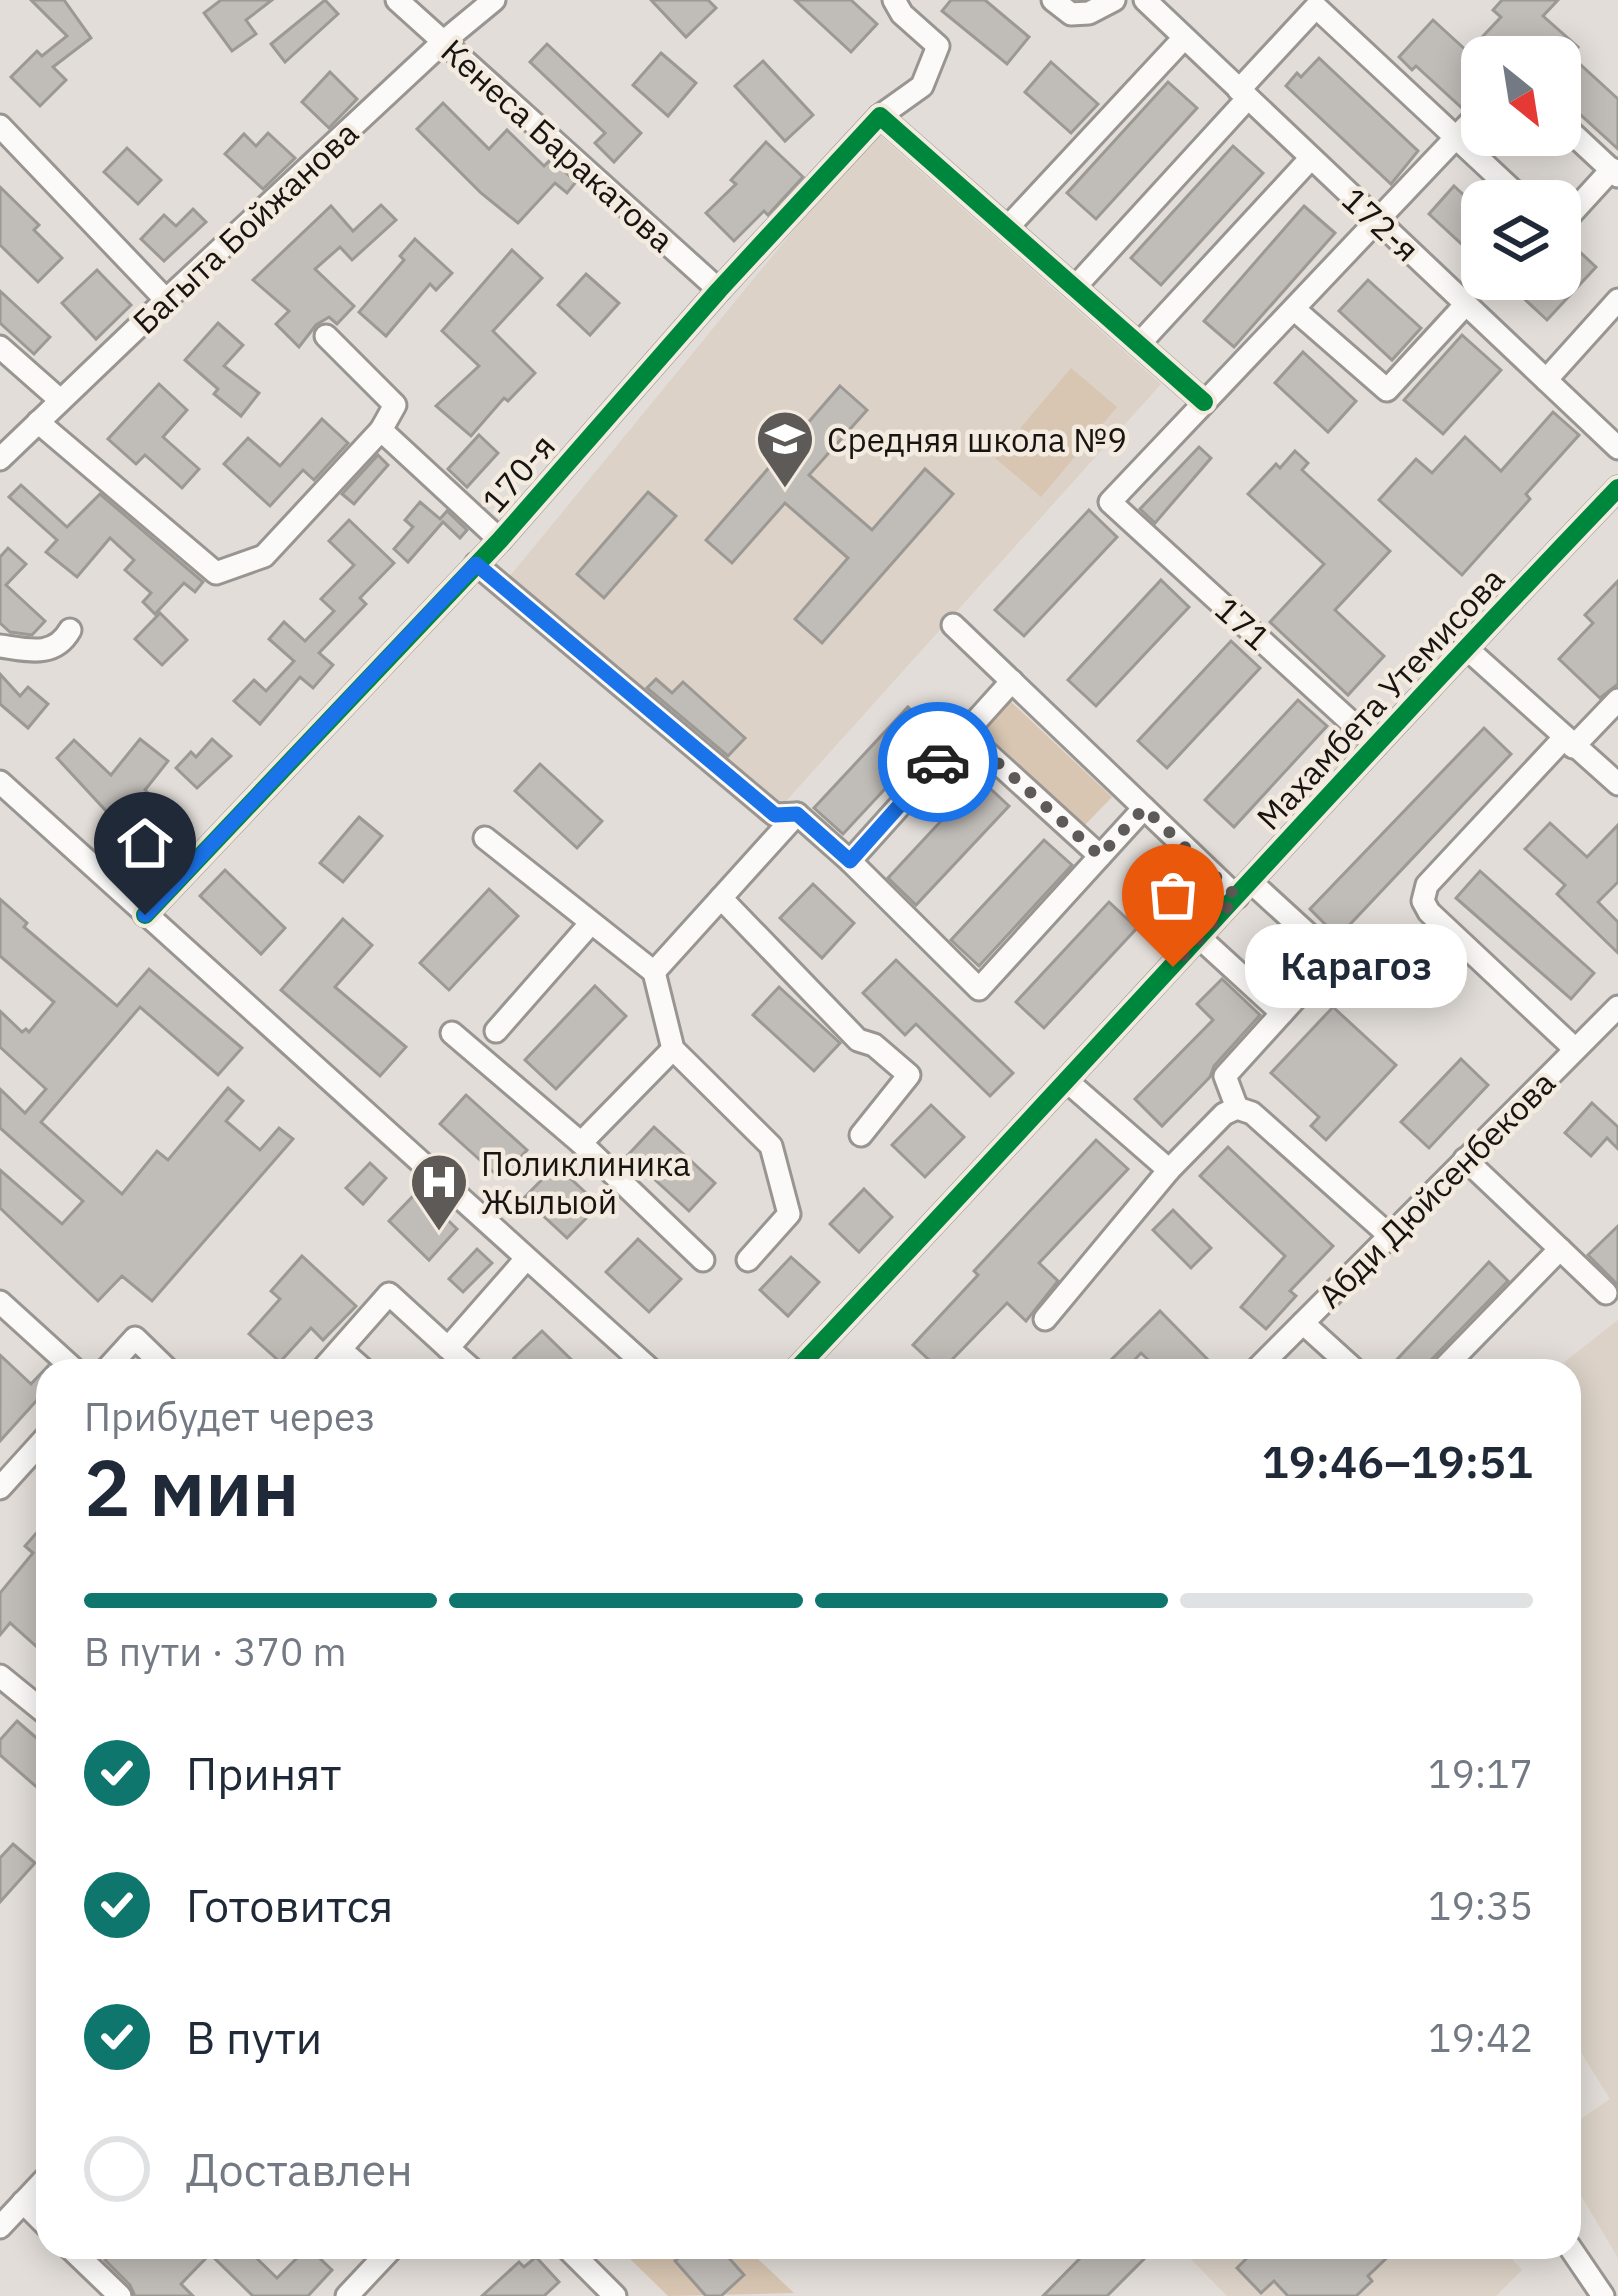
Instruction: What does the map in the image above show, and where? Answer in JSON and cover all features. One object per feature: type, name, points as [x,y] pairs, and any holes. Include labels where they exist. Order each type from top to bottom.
[{"type":"street","name":"Кенеса Баракатова","points":[[397,0],[719,290]]},
{"type":"street","name":"Багыта Бойжанова","points":[[0,459],[443,42],[494,0]]},
{"type":"street","name":"170-я","points":[[145,915],[500,540],[719,290],[880,116],[922,86],[938,46],[902,14],[894,0]]},
{"type":"street","points":[[1053,0],[1071,14],[1089,13],[1114,0]]},
{"type":"street","name":"172-я","points":[[1144,0],[1615,441]]},
{"type":"street","points":[[1076,286],[1316,7],[1501,180]]},
{"type":"street","points":[[1008,226],[1184,38]]},
{"type":"street","points":[[880,116],[1204,402],[1461,133]]},
{"type":"street","points":[[0,126],[166,300]]},
{"type":"street","points":[[1581,141],[1615,172],[1581,205]]},
{"type":"street","points":[[1141,343],[1311,158]]},
{"type":"street","points":[[1546,380],[1618,300]]},
{"type":"street","points":[[1294,309],[1388,390],[1466,304]]},
{"type":"street","points":[[38,422],[216,573],[264,556],[381,430],[394,405],[326,336]]},
{"type":"street","points":[[0,347],[60,400]]},
{"type":"street","name":"171","points":[[1204,402],[1110,502],[1376,745]]},
{"type":"street","points":[[381,430],[500,540]]},
{"type":"street","name":"Махамбета Утемисова","points":[[806,1359],[1618,488]]},
{"type":"street","points":[[476,564],[775,815],[797,814],[980,989],[1144,808]]},
{"type":"street","points":[[953,625],[1144,808],[1333,956],[1225,1076],[1237,1108]]},
{"type":"street","points":[[0,646],[49,651],[62,644],[70,630]]},
{"type":"street","points":[[1465,647],[1618,784]]},
{"type":"street","points":[[850,861],[1012,681]]},
{"type":"street","points":[[1575,1049],[1423,901],[1427,885],[1568,743],[1618,700]]},
{"type":"street","points":[[964,732],[1100,856]]},
{"type":"street","points":[[5,796],[145,915],[638,1359]]},
{"type":"street","points":[[654,972],[797,814]]},
{"type":"street","points":[[485,838],[654,972],[673,1049],[771,1146],[789,1214],[748,1260]]},
{"type":"street","points":[[721,898],[858,1040],[874,1045],[909,1075],[861,1135]]},
{"type":"street","points":[[496,1030],[590,924]]},
{"type":"street","points":[[1199,938],[1282,1013]]},
{"type":"street","name":"Абди Дюйсенбекова","points":[[1268,1359],[1618,1007]]},
{"type":"street","points":[[452,1033],[581,1143],[703,1260]]},
{"type":"street","points":[[581,1143],[673,1049]]},
{"type":"street","points":[[1068,1082],[1169,1170]]},
{"type":"street","points":[[1045,1319],[1169,1170],[1224,1114],[1237,1108],[1252,1113],[1390,1236]]},
{"type":"street","points":[[1465,1159],[1606,1293]]},
{"type":"street","points":[[1453,1359],[1560,1249]]},
{"type":"street","points":[[448,1348],[526,1259]]},
{"type":"street","points":[[332,1359],[389,1294],[460,1359]]},
{"type":"street","points":[[0,1302],[63,1359]]},
{"type":"street","points":[[1303,1323],[1343,1359]]},
{"type":"street","points":[[116,1359],[135,1338],[157,1359]]},
{"type":"street","points":[[340,1350],[351,1359]]},
{"type":"street","points":[[0,1488],[36,1448]]},
{"type":"street","points":[[1,1678],[36,1706]]},
{"type":"street","points":[[0,2228],[36,2188]]},
{"type":"street","points":[[23,2202],[36,2215]]},
{"type":"street","points":[[81,2259],[119,2296]]},
{"type":"street","points":[[347,2296],[382,2259]]},
{"type":"street","points":[[578,2259],[615,2296]]},
{"type":"street","points":[[1578,2259],[1603,2296]]},
{"type":"shaded area","points":[[875,131],[1161,384],[778,810],[510,576]]},
{"type":"shaded area","points":[[1071,368],[1117,407],[1041,497],[995,458]]},
{"type":"shaded area","points":[[1009,700],[1112,797],[1084,826],[981,728]]},
{"type":"shaded area","points":[[1618,1320],[1618,2258],[1581,2195],[1581,2119],[1610,2099],[1581,2052],[1581,1359],[1568,1359]]},
{"type":"shaded area","points":[[630,2259],[758,2259],[794,2293],[668,2296]]},
{"type":"shaded area","points":[[1191,2259],[1512,2259],[1522,2270],[1496,2296],[1227,2296]]},
{"type":"building","points":[[31,0],[64,0],[91,38],[53,67],[66,80],[40,106],[11,77],[37,51],[42,56],[67,36]]},
{"type":"building","points":[[221,0],[272,0],[246,20],[256,34],[232,51],[204,13]]},
{"type":"building","points":[[325,0],[338,14],[285,62],[271,44]]},
{"type":"building","points":[[651,0],[708,0],[716,8],[686,37]]},
{"type":"building","points":[[795,0],[851,0],[877,24],[851,52]]},
{"type":"building","points":[[951,0],[985,0],[1029,37],[1007,64],[942,11]]},
{"type":"building","points":[[1502,0],[1558,0],[1543,16],[1566,36],[1483,36],[1501,17],[1493,10]]},
{"type":"building","points":[[1433,20],[1461,46],[1461,107],[1416,66],[1412,70],[1399,57]]},
{"type":"building","points":[[547,44],[641,133],[614,162],[595,143],[605,133],[530,62]]},
{"type":"building","points":[[661,53],[696,83],[668,116],[633,85]]},
{"type":"building","points":[[1319,58],[1418,151],[1391,184],[1286,86]]},
{"type":"building","points":[[763,61],[813,115],[785,141],[735,86]]},
{"type":"building","points":[[1051,62],[1098,104],[1071,133],[1025,92]]},
{"type":"building","points":[[1581,65],[1618,99],[1618,149],[1581,115]]},
{"type":"building","points":[[330,72],[357,99],[329,128],[302,102]]},
{"type":"building","points":[[1168,82],[1197,108],[1096,219],[1067,193]]},
{"type":"building","points":[[443,103],[489,149],[507,130],[544,166],[551,159],[576,182],[567,193],[555,183],[518,223],[417,129]]},
{"type":"building","points":[[268,133],[295,158],[263,189],[225,154],[244,134],[256,146]]},
{"type":"building","points":[[766,142],[803,177],[768,215],[764,211],[734,241],[706,213],[736,184],[731,180]]},
{"type":"building","points":[[1233,146],[1263,173],[1161,285],[1131,258]]},
{"type":"building","points":[[127,148],[161,180],[138,204],[104,172]]},
{"type":"building","points":[[1454,186],[1461,192],[1461,244],[1429,214]]},
{"type":"building","points":[[0,187],[39,225],[34,230],[62,258],[38,282],[0,245]]},
{"type":"building","points":[[381,205],[396,220],[352,260],[340,247],[315,269],[354,306],[337,324],[329,317],[316,325],[299,347],[276,324],[289,311],[253,280],[331,206],[353,231]]},
{"type":"building","points":[[1304,206],[1335,233],[1234,347],[1204,321]]},
{"type":"building","points":[[193,209],[206,222],[164,261],[141,239],[164,215],[176,226]]},
{"type":"building","points":[[415,239],[452,273],[436,290],[430,284],[386,336],[359,312],[404,260],[400,256]]},
{"type":"building","points":[[512,250],[542,278],[493,331],[535,373],[508,401],[504,398],[471,436],[436,406],[479,366],[442,331]]},
{"type":"building","points":[[1581,253],[1596,267],[1581,283]]},
{"type":"building","points":[[97,270],[131,305],[96,339],[62,303]]},
{"type":"building","points":[[586,274],[619,303],[590,335],[558,305]]},
{"type":"building","points":[[1368,280],[1421,328],[1392,360],[1339,311]]},
{"type":"building","points":[[0,291],[50,337],[34,354],[0,323]]},
{"type":"building","points":[[1525,300],[1565,300],[1547,320]]},
{"type":"building","points":[[218,323],[243,345],[224,366],[259,393],[241,416],[185,360]]},
{"type":"building","points":[[1462,335],[1501,370],[1443,434],[1404,400]]},
{"type":"building","points":[[1303,352],[1356,401],[1328,432],[1275,383]]},
{"type":"building","points":[[159,384],[187,410],[163,437],[199,469],[182,488],[145,455],[136,464],[108,439]]},
{"type":"building","name":"Средняя школа №9","points":[[840,386],[867,410],[809,475],[872,530],[925,469],[953,494],[822,643],[795,619],[848,558],[785,503],[732,563],[706,540]]},
{"type":"building","points":[[1553,412],[1579,435],[1462,575],[1379,500],[1416,459],[1432,473],[1465,437],[1501,471]]},
{"type":"building","points":[[322,419],[348,443],[314,480],[303,470],[270,506],[224,464],[248,438],[280,466]]},
{"type":"building","points":[[479,435],[498,453],[467,487],[448,469]]},
{"type":"building","points":[[1199,447],[1211,458],[1155,523],[1140,509]]},
{"type":"building","points":[[1295,451],[1308,463],[1302,470],[1390,551],[1335,610],[1384,656],[1348,695],[1270,622],[1324,564],[1248,494]]},
{"type":"building","points":[[378,455],[388,465],[354,504],[342,494]]},
{"type":"building","points":[[21,485],[67,527],[100,494],[203,582],[195,592],[184,583],[155,614],[143,602],[151,593],[125,570],[134,560],[110,538],[77,577],[46,552],[57,540],[9,497]]},
{"type":"building","points":[[648,492],[676,516],[604,598],[577,574]]},
{"type":"building","points":[[420,502],[440,519],[447,511],[467,530],[460,538],[443,522],[408,562],[394,549],[413,527],[405,520]]},
{"type":"building","points":[[1089,510],[1117,537],[1024,636],[995,610]]},
{"type":"building","points":[[349,520],[394,563],[360,598],[366,604],[319,653],[333,665],[313,688],[300,677],[260,724],[234,701],[254,680],[266,691],[294,661],[269,639],[284,622],[305,641],[334,611],[321,599],[354,565],[329,541]]},
{"type":"building","points":[[8,548],[26,564],[6,585],[45,621],[32,635],[10,632],[0,623],[0,557]]},
{"type":"building","points":[[1161,580],[1189,607],[1096,706],[1068,680]]},
{"type":"building","points":[[1618,581],[1618,684],[1600,698],[1559,659],[1593,623],[1585,615]]},
{"type":"building","points":[[160,613],[187,640],[162,665],[135,639]]},
{"type":"building","points":[[1231,641],[1260,668],[1167,768],[1138,741]]},
{"type":"building","points":[[0,674],[20,696],[28,687],[48,704],[28,728],[0,704]]},
{"type":"building","points":[[656,679],[672,693],[683,682],[745,738],[728,756],[647,688]]},
{"type":"building","points":[[1298,700],[1327,726],[1234,827],[1205,800]]},
{"type":"building","points":[[908,707],[936,734],[843,834],[814,808]]},
{"type":"building","points":[[1484,728],[1511,754],[1338,937],[1310,909]]},
{"type":"building","points":[[140,739],[168,761],[145,790],[180,825],[159,848],[127,819],[120,826],[57,758],[74,740],[111,775]]},
{"type":"building","points":[[212,739],[231,756],[197,788],[176,768],[191,752],[196,757]]},
{"type":"building","points":[[540,764],[602,821],[577,848],[515,791]]},
{"type":"building","points":[[980,779],[1009,806],[916,905],[888,878]]},
{"type":"building","points":[[359,817],[382,836],[343,882],[320,863]]},
{"type":"building","points":[[1550,823],[1587,857],[1618,825],[1618,882],[1598,902],[1618,922],[1618,953],[1557,894],[1565,885],[1525,849]]},
{"type":"building","points":[[1044,840],[1072,865],[979,966],[951,940]]},
{"type":"building","points":[[147,850],[168,869],[149,889],[128,870]]},
{"type":"building","points":[[225,870],[285,928],[261,954],[200,896]]},
{"type":"building","points":[[1480,871],[1594,973],[1571,999],[1456,898]]},
{"type":"building","points":[[813,884],[854,923],[822,958],[780,918]]},
{"type":"building","points":[[489,889],[518,916],[449,990],[420,963]]},
{"type":"building","points":[[0,899],[27,923],[24,927],[117,1006],[149,969],[242,1048],[218,1075],[140,1007],[41,1122],[122,1194],[157,1151],[168,1160],[228,1088],[243,1101],[226,1121],[260,1150],[279,1128],[293,1139],[152,1301],[122,1276],[98,1301],[0,1208],[0,1170],[62,1224],[83,1201],[0,1128],[0,1089],[25,1113],[46,1089],[0,1047],[0,1011],[22,1032],[29,1032],[54,1002],[0,956]]},
{"type":"building","points":[[1109,902],[1137,928],[1044,1028],[1016,1002]]},
{"type":"building","points":[[343,919],[372,945],[335,987],[406,1047],[380,1076],[281,990]]},
{"type":"building","points":[[1274,931],[1307,963],[1279,990],[1247,958]]},
{"type":"building","points":[[896,960],[1013,1073],[990,1096],[916,1024],[905,1035],[863,993]]},
{"type":"building","points":[[1222,979],[1260,1015],[1162,1126],[1135,1099],[1213,1020],[1197,1004]]},
{"type":"building","points":[[595,986],[626,1016],[556,1089],[525,1060]]},
{"type":"building","points":[[779,987],[840,1043],[814,1071],[753,1015]]},
{"type":"building","points":[[1333,1007],[1396,1065],[1326,1140],[1311,1126],[1319,1117],[1271,1073]]},
{"type":"building","points":[[1461,1059],[1488,1085],[1429,1148],[1401,1122]]},
{"type":"building","points":[[466,1095],[527,1150],[501,1179],[440,1124]]},
{"type":"building","points":[[1592,1103],[1618,1127],[1618,1149],[1607,1138],[1591,1156],[1565,1133]]},
{"type":"building","points":[[931,1105],[964,1137],[925,1177],[892,1145]]},
{"type":"building","points":[[654,1127],[715,1183],[689,1211],[628,1155]]},
{"type":"building","points":[[1096,1140],[1128,1169],[1039,1263],[1058,1281],[1026,1321],[1007,1303],[953,1359],[928,1359],[913,1345],[978,1275],[974,1271]]},
{"type":"building","points":[[1228,1147],[1333,1246],[1290,1291],[1296,1296],[1266,1329],[1241,1307],[1285,1256],[1200,1176]]},
{"type":"building","points":[[370,1163],[386,1178],[363,1204],[346,1188]]},
{"type":"building","points":[[556,1165],[599,1205],[567,1238],[524,1198]]},
{"type":"building","points":[[864,1189],[892,1217],[859,1252],[830,1224]]},
{"type":"building","points":[[418,1191],[457,1229],[429,1260],[389,1221]]},
{"type":"building","points":[[1173,1210],[1211,1248],[1191,1268],[1153,1230]]},
{"type":"building","points":[[1618,1226],[1618,1285],[1588,1255]]},
{"type":"building","points":[[638,1239],[681,1279],[649,1312],[606,1272]]},
{"type":"building","points":[[477,1249],[492,1263],[463,1292],[449,1279]]},
{"type":"building","points":[[302,1256],[356,1306],[323,1340],[311,1328],[283,1359],[277,1359],[249,1334],[280,1299],[271,1291]]},
{"type":"building","points":[[791,1257],[819,1282],[788,1316],[760,1290]]},
{"type":"building","points":[[1489,1262],[1508,1281],[1432,1359],[1397,1359]]},
{"type":"building","points":[[1160,1311],[1207,1359],[1147,1359],[1141,1353],[1135,1359],[1112,1359]]},
{"type":"building","points":[[542,1331],[571,1359],[515,1359]]},
{"type":"building","points":[[0,1355],[31,1384],[36,1379],[36,1401],[0,1441]]},
{"type":"building","points":[[36,1534],[36,1646],[10,1623],[0,1635],[0,1593],[33,1553],[25,1546]]},
{"type":"building","points":[[17,1721],[36,1738],[36,1786],[0,1755],[0,1740]]},
{"type":"building","points":[[13,1844],[35,1863],[0,1902],[0,1858]]},
{"type":"building","points":[[205,2259],[181,2284],[193,2296],[135,2296],[105,2260]]},
{"type":"building","points":[[215,2259],[257,2259],[277,2278],[296,2259],[321,2259],[332,2270],[308,2296],[253,2296]]},
{"type":"building","points":[[538,2259],[559,2282],[544,2296],[482,2296],[519,2262],[524,2267]]},
{"type":"building","points":[[730,2259],[744,2275],[721,2296],[706,2296],[675,2261]]},
{"type":"building","points":[[1079,2259],[1144,2259],[1107,2296],[1043,2296]]},
{"type":"building","points":[[1246,2259],[1386,2259],[1356,2296],[1288,2296],[1274,2281],[1261,2293],[1237,2268]]},
{"type":"cycle path","points":[[145,915],[500,540],[719,290],[880,116],[1204,402]]},
{"type":"cycle path","points":[[806,1359],[1618,488]]},
{"type":"way so far","points":[[938,762],[964,732],[1100,856],[1144,808],[1237,897],[1173,967]]},
{"type":"place","name":"Средняя школа №9","points":[[785,490]]},
{"type":"place","name":"Карагоз","points":[[1173,967]]},
{"type":"place","name":"Поликлиника Жылыой","points":[[439,1233]]},
{"type":"route","points":[[145,915],[476,564],[775,815],[797,814],[850,861],[938,762]]}]
